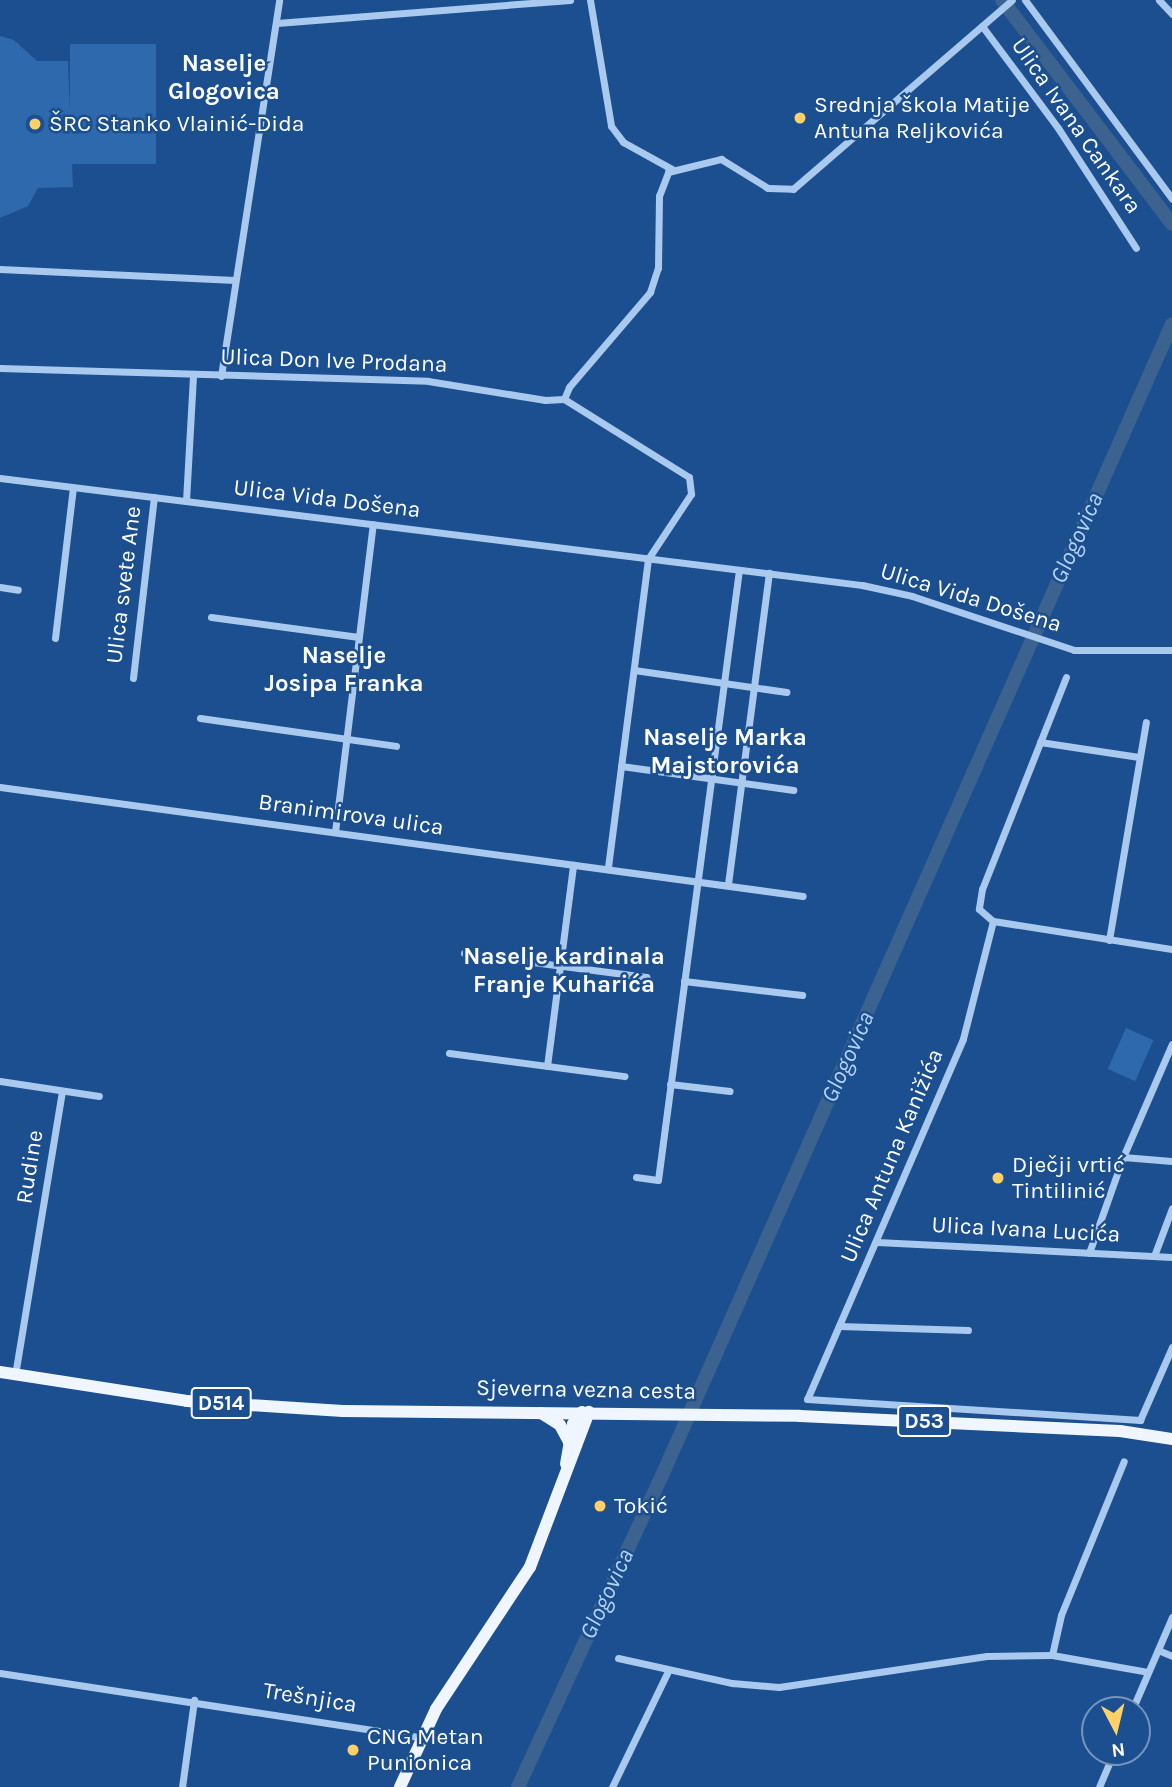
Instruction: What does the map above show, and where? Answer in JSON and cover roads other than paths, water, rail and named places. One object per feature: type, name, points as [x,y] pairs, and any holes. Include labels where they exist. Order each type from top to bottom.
[{"type":"main road","name":"Sjeverna vezna cesta","points":[[0,1372],[247,1405],[343,1411],[906,1414],[1120,1431],[1172,1439]]},
{"type":"main road","points":[[534,1411],[556,1422],[569,1442]]},
{"type":"main road","points":[[565,1471],[569,1442],[585,1412]]},
{"type":"main road","points":[[400,1787],[420,1737],[524,1578],[585,1412]]},
{"type":"street","points":[[221,376],[279,0]]},
{"type":"street","points":[[276,23],[570,0]]},
{"type":"street","points":[[590,0],[611,126],[623,142],[672,169],[665,175],[659,196],[658,268],[650,292],[569,387],[564,399],[692,481],[691,494],[648,559],[608,869]]},
{"type":"street","name":"Ulica Ivana Cankara","points":[[672,169],[721,159],[768,188],[793,189],[1012,0]]},
{"type":"street","points":[[1025,0],[1172,199]]},
{"type":"street","points":[[1159,0],[1172,14]]},
{"type":"street","name":"Ulica Ivana Cankara","points":[[985,24],[1058,128],[1136,248]]},
{"type":"street","points":[[0,269],[235,280]]},
{"type":"street","name":"Ulica Don Ive Prodana","points":[[0,368],[428,381],[545,400],[564,399]]},
{"type":"street","name":"Ulica Don Ive Prodana","points":[[186,501],[193,375]]},
{"type":"street","name":"Ulica Vida Došena","points":[[0,478],[889,589],[1074,650],[1172,650]]},
{"type":"street","points":[[55,638],[73,488]]},
{"type":"street","name":"Ulica svete Ane","points":[[133,678],[155,497]]},
{"type":"street","points":[[335,832],[373,524]]},
{"type":"street","points":[[636,1177],[658,1180],[739,570]]},
{"type":"street","points":[[728,884],[769,573]]},
{"type":"street","points":[[0,587],[18,590]]},
{"type":"street","points":[[211,617],[359,637]]},
{"type":"street","points":[[634,670],[723,686],[786,692]]},
{"type":"street","points":[[1066,677],[982,889],[979,909],[993,921],[1172,949]]},
{"type":"street","points":[[200,718],[396,746]]},
{"type":"street","points":[[1109,940],[1146,722]]},
{"type":"street","points":[[1040,742],[1139,757]]},
{"type":"street","points":[[621,766],[793,790]]},
{"type":"street","name":"Branimirova ulica","points":[[0,787],[803,895]]},
{"type":"street","points":[[547,1066],[573,865]]},
{"type":"street","name":"Ulica Antuna Kanižića","points":[[906,1414],[807,1399],[963,1039],[993,921]]},
{"type":"street","points":[[464,953],[646,977]]},
{"type":"street","points":[[684,981],[802,995]]},
{"type":"street","points":[[1089,1253],[1123,1157],[1172,1044]]},
{"type":"street","points":[[449,1053],[624,1076]]},
{"type":"street","points":[[0,1081],[99,1096]]},
{"type":"street","points":[[670,1084],[730,1091]]},
{"type":"street","name":"Rudine","points":[[15,1375],[62,1091]]},
{"type":"street","points":[[1123,1157],[1172,1161]]},
{"type":"street","points":[[1154,1256],[1172,1208]]},
{"type":"street","name":"Ulica Ivana Lucića","points":[[877,1242],[1172,1257]]},
{"type":"street","points":[[839,1326],[968,1330]]},
{"type":"street","points":[[906,1414],[1140,1420],[1172,1347]]},
{"type":"street","points":[[1052,1655],[1061,1615],[1124,1461]]},
{"type":"street","points":[[1138,1696],[1172,1617]]},
{"type":"street","points":[[1158,1650],[1172,1656]]},
{"type":"street","points":[[618,1658],[668,1671],[779,1687],[987,1656],[1052,1655],[1148,1671]]},
{"type":"street","points":[[611,1787],[668,1671]]},
{"type":"street","name":"Trešnjica","points":[[0,1673],[194,1700],[420,1737]]},
{"type":"street","points":[[182,1787],[194,1700]]},
{"type":"street","points":[[1099,1787],[1108,1766]]},
{"type":"waterway","name":"Glogovica","points":[[1002,0],[1172,224]]},
{"type":"waterway","name":"Glogovica","points":[[518,1787],[660,1480],[1172,324]]},
{"type":"place","name":"Srednja škola Matije Antuna Reljkovića","points":[[800,118]]},
{"type":"place","name":"ŠRC Stanko Vlainić-Dida","points":[[35,124]]},
{"type":"place","name":"Dječji vrtić Tintilinić","points":[[998,1178]]},
{"type":"place","name":"Tokić","points":[[600,1506]]},
{"type":"place","name":"CNG Metan Punionica","points":[[353,1750]]},
{"type":"district","name":"Naselje Glogovica","points":[[224,78]]},
{"type":"district","name":"Naselje Josipa Franka","points":[[344,670]]},
{"type":"district","name":"Naselje Marka Majstorovića","points":[[725,752]]},
{"type":"district","name":"Naselje kardinala Franje Kuharića","points":[[564,971]]}]
